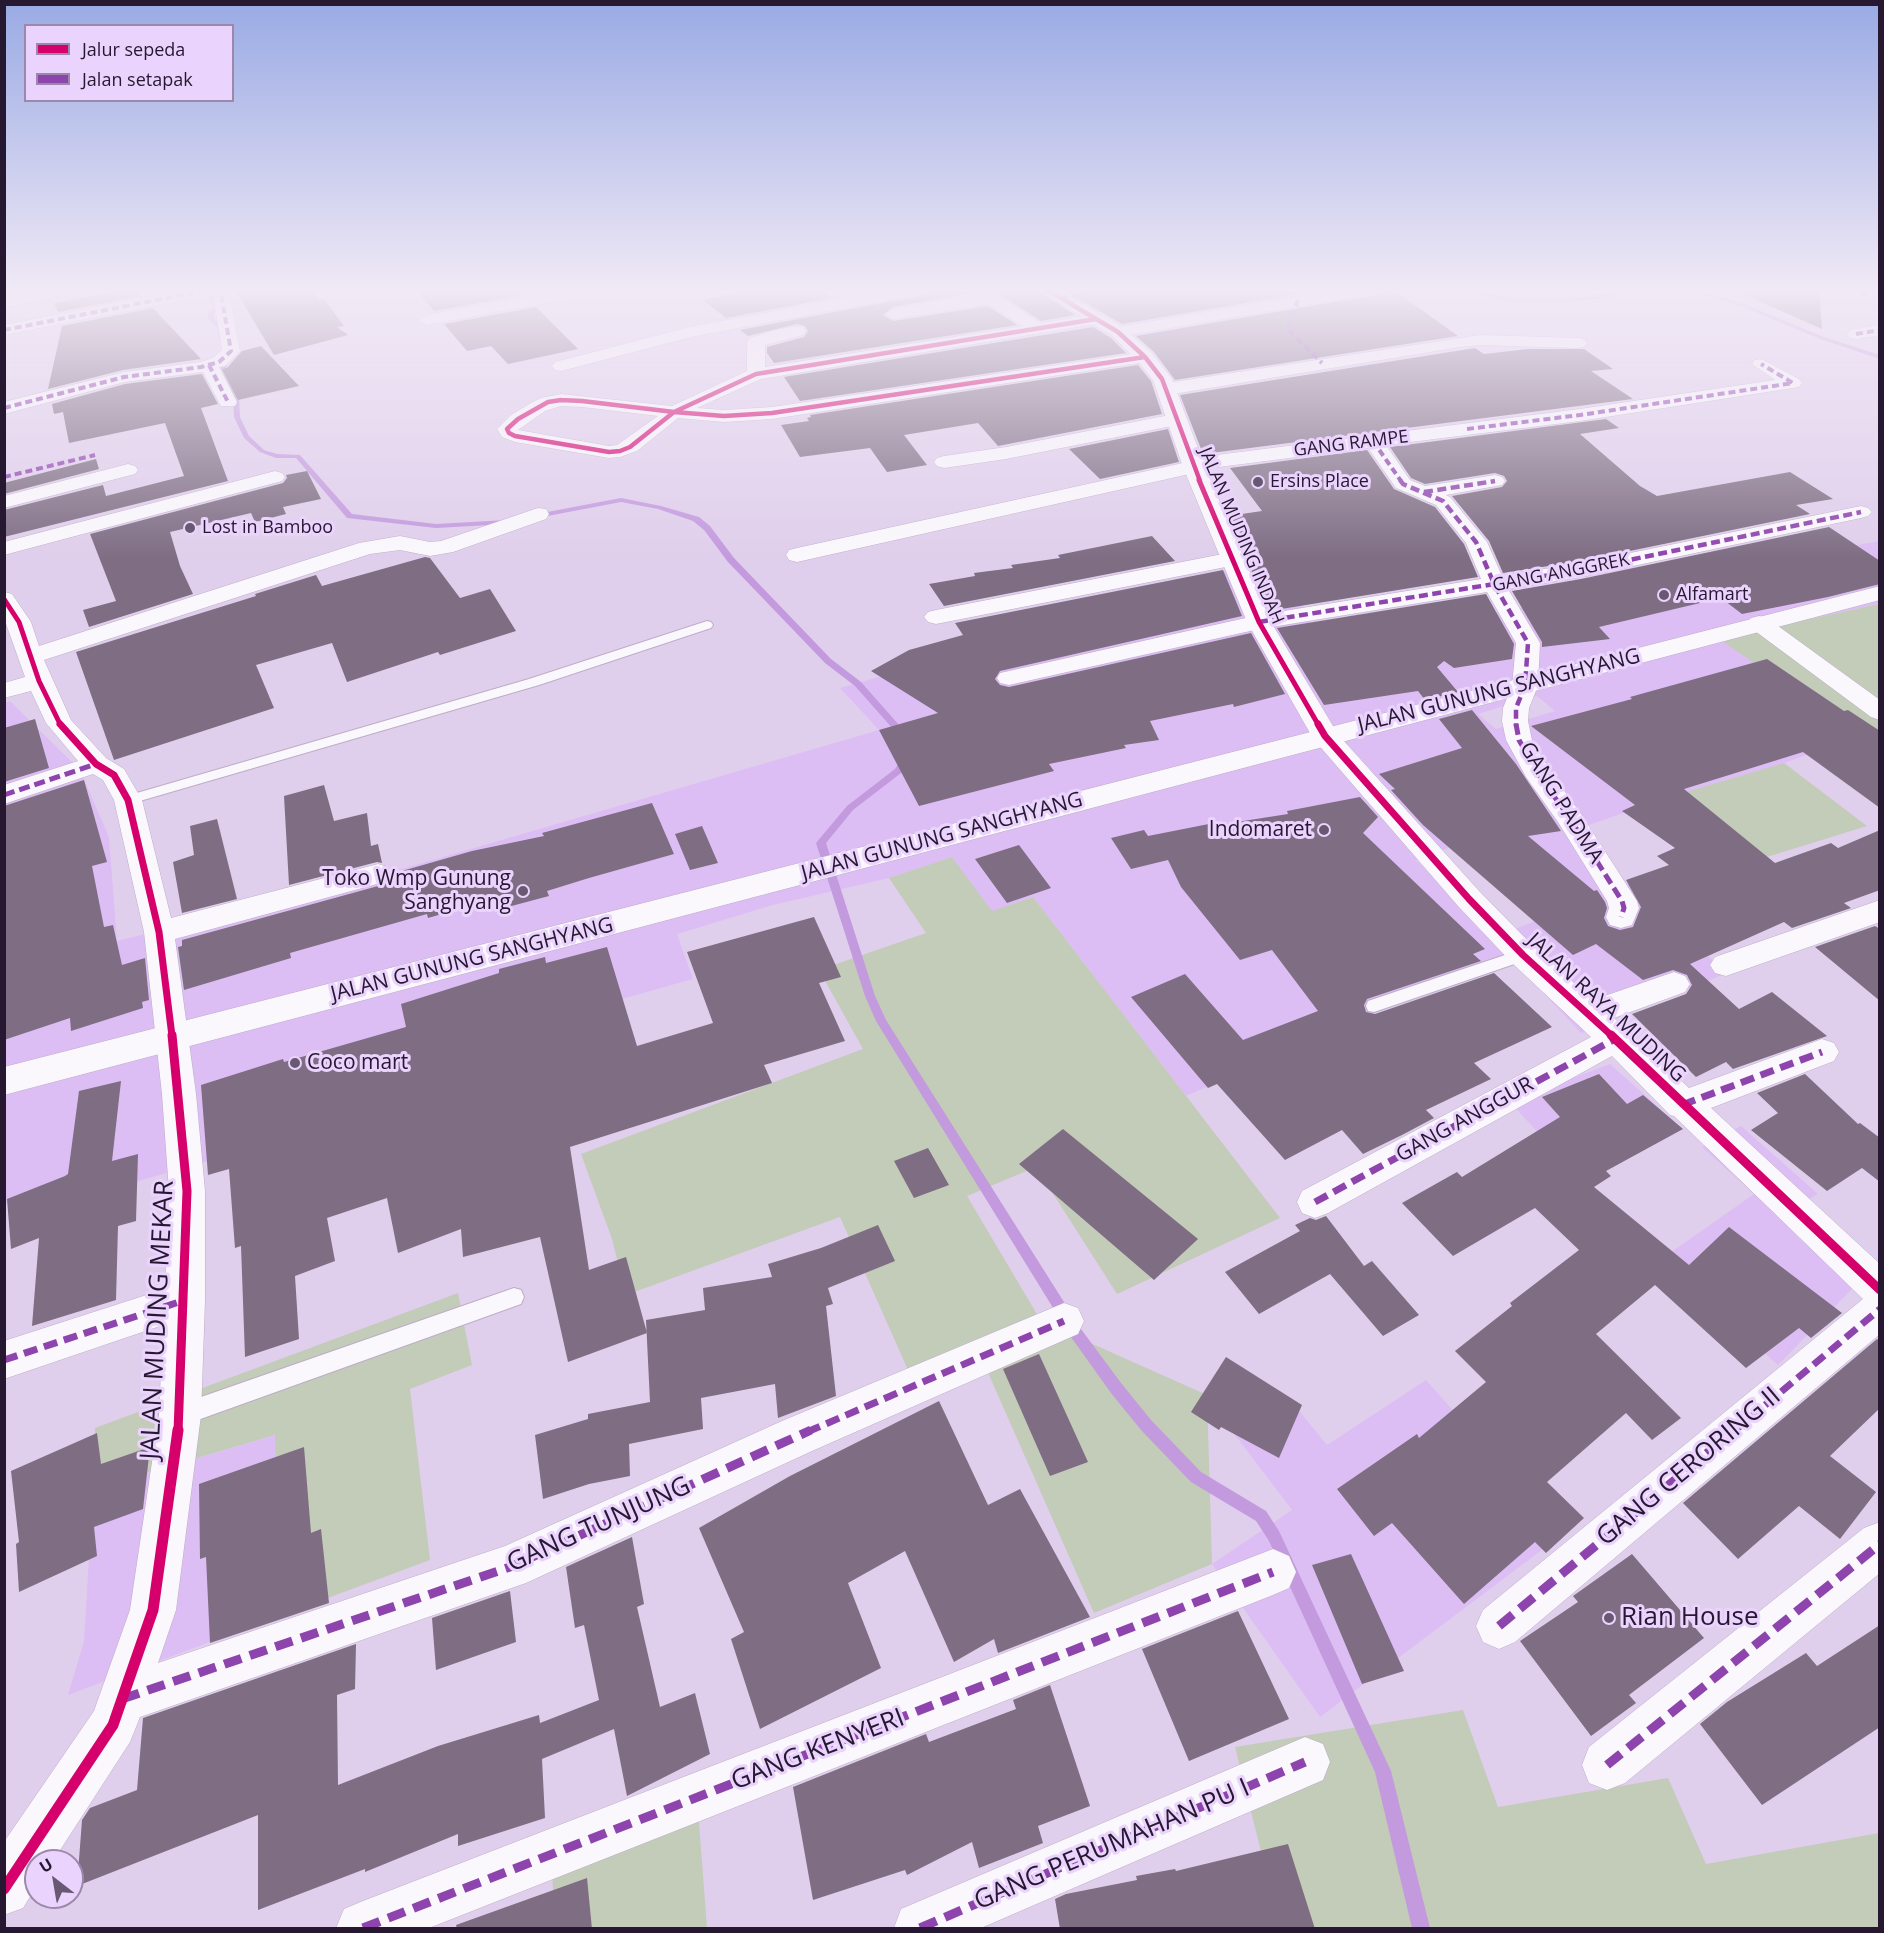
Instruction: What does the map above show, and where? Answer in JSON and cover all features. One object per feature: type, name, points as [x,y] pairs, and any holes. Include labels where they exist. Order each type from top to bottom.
[{"type":"main road","name":"JALAN MUDING INDAH","points":[[1160,378],[1167,388],[1175,420],[1193,466],[1259,622],[1325,736]]},
{"type":"main road","name":"JALAN GUNUNG SANGHYANG","points":[[4,1081],[1880,593]]},
{"type":"street","points":[[4,407],[115,378]]},
{"type":"street","points":[[221,378],[228,402]]},
{"type":"street","points":[[747,378],[674,412],[630,447],[609,452],[515,436],[508,433],[507,429],[538,407],[548,402],[561,400],[674,412],[724,416],[771,413],[1003,378]]},
{"type":"street","points":[[1167,388],[1229,378]]},
{"type":"street","name":"GANG RAMPE","points":[[797,555],[1193,466],[1580,415],[1793,383],[1785,378]]},
{"type":"street","points":[[944,462],[1005,453],[1175,420]]},
{"type":"street","name":"GANG PADMA","points":[[1372,441],[1403,484],[1443,501],[1476,542],[1495,586],[1528,643],[1525,686],[1516,708],[1515,721],[1520,740],[1540,777],[1569,817],[1622,901],[1624,908],[1621,917]]},
{"type":"street","points":[[4,502],[128,470]]},
{"type":"street","points":[[4,549],[275,477]]},
{"type":"street","points":[[1424,492],[1495,481]]},
{"type":"street","name":"GANG ANGGREK","points":[[1009,678],[1259,622],[1495,586],[1861,512]]},
{"type":"street","points":[[4,691],[35,669],[366,548],[400,543],[430,549],[445,547],[538,514]]},
{"type":"street","points":[[936,617],[1233,559]]},
{"type":"street","name":"JALAN MUDING MEKAR","points":[[4,599],[20,622],[35,669],[59,723],[75,744],[96,764],[114,775],[128,800],[159,932],[179,1094],[187,1191],[180,1415],[153,1610],[113,1725],[4,1889]]},
{"type":"street","points":[[1759,623],[1880,712]]},
{"type":"street","name":"JALAN RAYA MUDING","points":[[1325,736],[1468,899],[1523,955],[1880,1290]]},
{"type":"street","points":[[4,795],[96,764]]},
{"type":"street","points":[[159,932],[378,874]]},
{"type":"street","points":[[1726,965],[1880,910]]},
{"type":"street","points":[[1588,1015],[1674,984]]},
{"type":"street","name":"GANG ANGGUR","points":[[1315,1202],[1615,1039]]},
{"type":"street","points":[[1682,1105],[1822,1052]]},
{"type":"street","points":[[4,1360],[185,1300]]},
{"type":"street","name":"GANG CERORING II","points":[[1499,1626],[1880,1309]]},
{"type":"street","name":"GANG TUNJUNG","points":[[122,1699],[510,1567],[797,1436],[1064,1321]]},
{"type":"street","points":[[1607,1765],[1880,1545]]},
{"type":"street","name":"GANG KENYERI","points":[[363,1929],[1273,1572]]},
{"type":"street","name":"GANG PERUMAHAN PU I","points":[[920,1929],[1305,1761]]},
{"type":"lane","points":[[128,800],[534,682],[707,625]]},
{"type":"lane","points":[[1374,1006],[1523,955]]},
{"type":"lane","points":[[180,1415],[514,1297]]},
{"type":"shaded area","points":[[1879,541],[1879,604],[1720,639],[1861,735],[1784,763],[1675,795],[1569,832],[1727,973],[1581,1033],[1508,955],[1186,1096],[1033,897],[992,912],[952,857],[889,878],[773,905],[677,934],[693,979],[483,1038],[491,1080],[100,1192],[101,1165],[5,1204],[5,703],[10,701],[80,770],[109,837],[117,941],[378,876],[879,730],[840,688],[1216,573],[1279,561],[1322,645]],"holes":[[[1537,696],[1555,711],[1496,729],[1478,714]],[[1498,830],[1581,904],[1493,937],[1416,860]]]},
{"type":"shaded area","points":[[1610,1064],[1675,1122],[1570,1168],[1510,1102]]},
{"type":"shaded area","points":[[1741,1126],[1818,1194],[1779,1216],[1852,1289],[1778,1365],[1660,1260],[1754,1194],[1702,1147]]},
{"type":"shaded area","points":[[1426,1380],[1563,1534],[1320,1717],[1212,1564],[1292,1510],[1232,1431],[1287,1396],[1327,1445]]},
{"type":"shaded area","points":[[276,1435],[282,1615],[68,1695],[84,1641],[93,1489]]},
{"type":"green space","points":[[1879,604],[1879,740],[1789,687],[1719,639]]},
{"type":"green space","points":[[1784,763],[1867,826],[1754,861],[1675,795]]},
{"type":"green space","points":[[952,857],[992,911],[1033,897],[1280,1218],[1117,1294],[1036,1167],[967,1196],[1041,1321],[1207,1395],[1212,1564],[1094,1613],[978,1350],[912,1379],[840,1217],[626,1295],[612,1239],[581,1154],[863,1049],[819,970],[926,933],[889,878]]},
{"type":"green space","points":[[458,1293],[472,1365],[410,1389],[430,1560],[282,1615],[275,1435],[93,1489],[95,1428]]},
{"type":"green space","points":[[1463,1710],[1498,1807],[1668,1778],[1706,1864],[1879,1833],[1879,1928],[1280,1928],[1235,1747]]},
{"type":"green space","points":[[697,1796],[707,1928],[555,1928],[552,1873]]},
{"type":"building","points":[[50,378],[91,378],[48,389]]},
{"type":"building","points":[[170,378],[204,378],[218,404],[201,408],[228,481],[4,537],[4,510],[103,485],[106,496],[184,476],[165,423],[69,443],[63,412],[54,414],[52,404],[125,384]]},
{"type":"building","points":[[227,378],[292,378],[299,386],[238,400]]},
{"type":"building","points":[[785,378],[955,378],[800,401]]},
{"type":"building","points":[[1051,378],[1149,378],[1162,414],[998,446],[978,423],[904,435],[927,465],[887,472],[870,448],[800,457],[781,425],[809,421],[807,418],[811,417],[810,415]]},
{"type":"building","points":[[1285,378],[1602,378],[1633,399],[1203,454],[1180,395]]},
{"type":"building","points":[[1606,419],[1619,428],[1580,434],[1640,486],[1657,496],[1790,472],[1833,499],[1796,505],[1810,514],[1581,561],[1503,573],[1489,541],[1452,496],[1502,487],[1507,481],[1504,476],[1495,473],[1425,484],[1411,478],[1390,447]]},
{"type":"building","points":[[1168,429],[1179,462],[1100,479],[1069,449]]},
{"type":"building","points":[[1367,450],[1394,489],[1435,507],[1464,544],[1478,577],[1269,611],[1246,558],[1260,554],[1231,523],[1228,516],[1262,511],[1230,468]]},
{"type":"building","points":[[96,459],[99,469],[4,494],[4,483]]},
{"type":"building","points":[[307,471],[321,499],[283,507],[286,514],[255,522],[251,513],[170,532],[180,566],[193,594],[89,627],[83,610],[116,601],[90,534],[283,483],[287,478],[286,475]]},
{"type":"building","points":[[1829,527],[1880,561],[1880,584],[1742,614],[1721,598],[1599,627],[1610,639],[1542,647],[1542,642],[1512,591],[1581,579]]},
{"type":"building","points":[[1152,536],[1175,561],[944,606],[929,584],[975,576],[974,573],[1013,568],[1011,565],[1060,558],[1058,555]]},
{"type":"building","points":[[425,557],[430,558],[460,598],[490,589],[516,631],[440,655],[438,652],[347,682],[332,643],[256,665],[274,708],[114,760],[76,652],[316,575],[322,586]]},
{"type":"building","points":[[1223,570],[1242,616],[1000,671],[995,679],[1000,685],[1009,687],[1251,633],[1285,694],[1234,707],[1233,704],[1150,721],[1159,740],[1124,745],[1126,748],[1049,764],[1054,771],[919,806],[879,730],[938,713],[871,671],[909,650],[963,635],[955,623]]},
{"type":"building","points":[[1486,594],[1514,644],[1512,659],[1454,668],[1444,661],[1437,667],[1458,692],[1425,700],[1418,691],[1324,705],[1277,628]]},
{"type":"building","points":[[1767,659],[1844,711],[1848,710],[1880,731],[1880,808],[1803,752],[1684,789],[1775,863],[1831,843],[1838,848],[1880,830],[1880,890],[1844,903],[1851,908],[1792,928],[1784,922],[1690,964],[1739,1009],[1772,992],[1827,1036],[1733,1069],[1726,1062],[1696,1077],[1632,1014],[1686,994],[1692,985],[1687,975],[1673,970],[1643,980],[1596,944],[1573,955],[1423,825],[1391,790],[1395,789],[1379,774],[1462,748],[1439,719],[1472,710],[1516,764],[1561,831],[1528,836],[1594,891],[1597,890],[1607,908],[1604,918],[1608,926],[1620,930],[1633,927],[1641,907],[1626,880],[1669,865],[1657,856],[1675,848],[1622,811],[1635,805],[1531,726]]},
{"type":"building","points":[[35,719],[49,768],[4,782],[4,728]]},
{"type":"building","points":[[84,780],[107,862],[92,866],[104,927],[113,925],[122,965],[145,958],[149,1000],[142,1002],[143,1008],[71,1031],[70,1018],[4,1040],[4,806]]},
{"type":"building","points":[[324,785],[334,821],[367,813],[371,846],[378,844],[382,863],[377,862],[289,885],[284,796]]},
{"type":"building","points":[[1360,797],[1378,817],[1363,833],[1485,949],[1473,954],[1481,961],[1367,999],[1364,1005],[1366,1012],[1375,1014],[1494,973],[1552,1027],[1474,1063],[1491,1079],[1426,1110],[1434,1118],[1402,1135],[1363,1154],[1342,1130],[1285,1160],[1217,1084],[1208,1088],[1131,997],[1185,974],[1243,1040],[1318,1011],[1272,950],[1240,960],[1181,887],[1168,860],[1131,869],[1111,838],[1144,830],[1148,836],[1224,821],[1224,824],[1288,814],[1287,811]]},
{"type":"building","points":[[652,803],[674,854],[547,891],[549,896],[504,908],[501,897],[428,918],[427,914],[290,953],[291,958],[184,990],[178,947],[182,946],[182,940],[389,883],[395,873],[472,851],[544,836],[542,833]]},
{"type":"building","points":[[217,819],[237,899],[182,913],[173,862],[194,855],[190,826]]},
{"type":"building","points":[[702,826],[718,863],[690,870],[675,834]]},
{"type":"building","points":[[1019,845],[1051,888],[1007,903],[975,859]]},
{"type":"building","points":[[814,917],[841,977],[819,983],[845,1041],[764,1065],[772,1083],[570,1147],[589,1270],[626,1257],[647,1333],[568,1362],[540,1237],[463,1257],[461,1229],[398,1253],[387,1198],[327,1218],[335,1261],[295,1276],[299,1339],[245,1357],[241,1246],[235,1248],[229,1169],[208,1175],[201,1085],[283,1059],[284,1062],[406,1027],[401,1004],[499,973],[499,969],[545,957],[546,963],[607,947],[637,1046],[713,1023],[687,952]]},
{"type":"building","points":[[1875,926],[1880,929],[1880,1001],[1815,947]]},
{"type":"building","points":[[1599,1074],[1627,1104],[1643,1095],[1683,1129],[1606,1171],[1611,1176],[1594,1187],[1689,1265],[1729,1227],[1842,1313],[1811,1338],[1799,1328],[1746,1368],[1655,1285],[1596,1334],[1681,1418],[1652,1440],[1626,1413],[1547,1482],[1584,1518],[1546,1553],[1535,1542],[1464,1604],[1392,1523],[1374,1536],[1337,1489],[1417,1434],[1419,1438],[1486,1382],[1455,1351],[1512,1306],[1510,1303],[1579,1250],[1535,1208],[1453,1256],[1402,1203],[1457,1172],[1462,1177],[1560,1117],[1542,1097]]},
{"type":"building","points":[[1805,1074],[1858,1124],[1860,1123],[1880,1138],[1880,1182],[1862,1168],[1827,1191],[1751,1130],[1778,1113],[1757,1093]]},
{"type":"building","points":[[121,1081],[112,1161],[138,1154],[136,1221],[118,1226],[116,1300],[32,1326],[39,1238],[11,1249],[7,1199],[68,1174],[79,1091]]},
{"type":"building","points":[[1063,1129],[1198,1239],[1154,1280],[1019,1164]]},
{"type":"building","points":[[928,1148],[949,1185],[914,1198],[894,1161]]},
{"type":"building","points":[[1326,1216],[1364,1266],[1372,1261],[1419,1315],[1383,1336],[1330,1274],[1259,1314],[1225,1272],[1300,1231],[1295,1225],[1310,1218],[1316,1220]]},
{"type":"building","points":[[878,1225],[895,1261],[828,1288],[833,1304],[826,1306],[836,1396],[778,1418],[775,1384],[701,1398],[703,1429],[629,1444],[630,1476],[589,1484],[543,1499],[535,1435],[588,1419],[588,1414],[650,1402],[646,1320],[705,1310],[703,1288],[772,1277],[768,1264],[821,1248]]},
{"type":"building","points":[[1877,1339],[1880,1341],[1880,1408],[1830,1456],[1876,1492],[1840,1539],[1799,1506],[1738,1559],[1683,1503]]},
{"type":"building","points":[[1039,1354],[1088,1462],[1050,1476],[1003,1369]]},
{"type":"building","points":[[1226,1357],[1302,1405],[1279,1458],[1221,1427],[1219,1430],[1191,1412]]},
{"type":"building","points":[[939,1401],[988,1505],[1020,1489],[1090,1617],[998,1653],[994,1639],[954,1662],[905,1551],[848,1583],[881,1668],[760,1729],[731,1639],[744,1632],[699,1528],[790,1476]]},
{"type":"building","points":[[97,1433],[101,1464],[150,1447],[143,1509],[94,1527],[97,1556],[19,1592],[16,1544],[19,1542],[11,1471]]},
{"type":"building","points":[[304,1447],[311,1533],[321,1529],[329,1603],[210,1643],[206,1557],[200,1559],[199,1484]]},
{"type":"building","points":[[632,1537],[644,1604],[637,1607],[660,1707],[695,1693],[710,1754],[627,1796],[614,1729],[542,1759],[545,1818],[458,1846],[458,1834],[365,1872],[365,1869],[258,1910],[258,1815],[84,1883],[84,1849],[80,1849],[82,1820],[90,1808],[137,1790],[143,1718],[356,1644],[355,1689],[337,1695],[338,1785],[438,1746],[539,1715],[540,1723],[599,1700],[584,1625],[575,1628],[566,1567]]},
{"type":"building","points":[[1351,1554],[1404,1671],[1362,1684],[1312,1565]]},
{"type":"building","points":[[1632,1554],[1704,1638],[1629,1695],[1636,1703],[1591,1736],[1520,1641],[1578,1602],[1573,1596]]},
{"type":"building","points":[[510,1591],[516,1642],[436,1670],[432,1618]]},
{"type":"building","points":[[1238,1611],[1289,1719],[1189,1761],[1142,1649]]},
{"type":"building","points":[[1880,1625],[1880,1727],[1762,1805],[1700,1724],[1727,1702],[1806,1653],[1817,1666]]},
{"type":"building","points":[[1050,1685],[1090,1806],[1038,1826],[1043,1843],[979,1868],[972,1842],[907,1875],[905,1870],[813,1900],[793,1787],[926,1734],[929,1742],[1016,1709],[1013,1700]]},
{"type":"building","points":[[1288,1844],[1315,1929],[1060,1929],[1055,1899],[1066,1894],[1137,1880],[1136,1876],[1175,1869],[1176,1871]]},
{"type":"building","points":[[587,1878],[592,1929],[457,1929],[456,1925]]},
{"type":"waterway","points":[[228,378],[236,395],[237,417],[246,437],[262,451],[276,456],[298,456],[350,516],[436,526],[507,522]]},
{"type":"waterway","points":[[537,516],[621,500],[659,507],[696,519],[707,528],[731,560],[828,661],[858,684],[904,736]]},
{"type":"waterway","points":[[907,757],[898,771],[850,808],[821,843],[870,996],[881,1021],[1076,1333],[1116,1388],[1146,1425],[1196,1477],[1261,1516],[1274,1536],[1383,1771],[1421,1928]]},
{"type":"marked path","points":[[4,408],[119,378]]},
{"type":"marked path","points":[[216,378],[228,402]]},
{"type":"marked path","points":[[1467,429],[1580,415],[1793,383],[1785,378]]},
{"type":"marked path","points":[[1373,441],[1403,484],[1443,501],[1476,542],[1495,586],[1528,643],[1525,686],[1516,708],[1515,721],[1519,740],[1540,777],[1569,817],[1622,901],[1624,908],[1621,917]]},
{"type":"marked path","points":[[4,477],[95,455]]},
{"type":"marked path","points":[[1424,492],[1495,481]]},
{"type":"marked path","points":[[1259,622],[1581,570],[1861,512]]},
{"type":"marked path","points":[[4,795],[96,764]]},
{"type":"marked path","points":[[1315,1202],[1615,1039]]},
{"type":"marked path","points":[[1682,1105],[1822,1052]]},
{"type":"marked path","points":[[4,1360],[185,1300]]},
{"type":"marked path","points":[[1499,1626],[1880,1309]]},
{"type":"marked path","points":[[122,1699],[510,1567],[797,1436],[1064,1321]]},
{"type":"marked path","points":[[1607,1765],[1880,1544]]},
{"type":"marked path","points":[[363,1928],[1273,1572]]},
{"type":"marked path","points":[[920,1928],[1305,1762]]},
{"type":"cycle path","points":[[674,412],[747,378]]},
{"type":"cycle path","points":[[674,412],[724,416],[772,413],[1004,378]]},
{"type":"cycle path","points":[[1161,378],[1194,467],[1259,622],[1325,736],[1469,899],[1523,955],[1880,1290]]},
{"type":"cycle path","points":[[561,400],[674,412],[630,447],[620,451],[609,452],[515,436],[507,429],[538,407],[548,402],[561,400]]},
{"type":"cycle path","points":[[4,599],[19,622],[39,681],[59,723],[96,764],[114,775],[128,800],[159,932],[179,1094],[187,1191],[180,1415],[153,1610],[113,1725],[4,1889]]},
{"type":"place","name":"Ersins Place","points":[[1258,482]]},
{"type":"place","name":"Lost in Bamboo","points":[[190,528]]},
{"type":"place","name":"Alfamart","points":[[1664,595]]},
{"type":"place","name":"Indomaret","points":[[1324,830]]},
{"type":"place","name":"Toko Wmp Gunung Sanghyang","points":[[523,891]]},
{"type":"place","name":"Coco mart","points":[[295,1063]]},
{"type":"place","name":"Rian House","points":[[1609,1618]]}]
